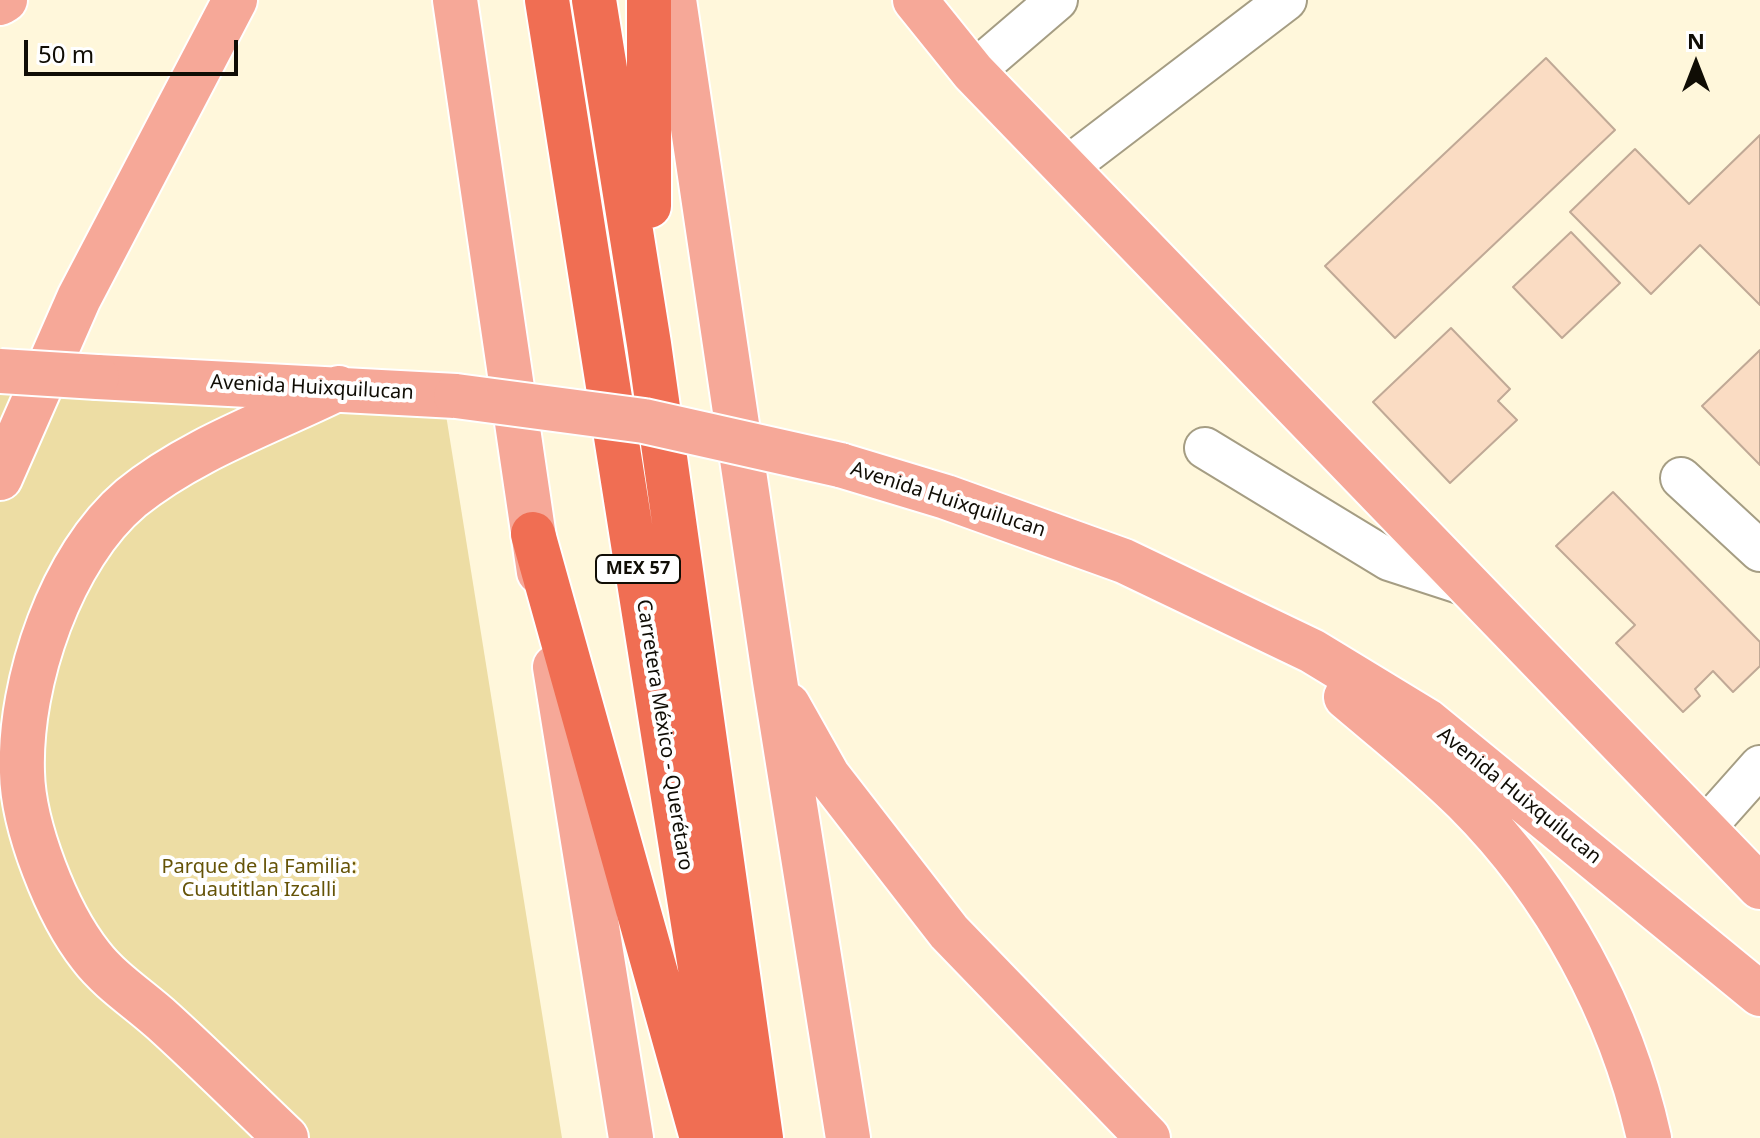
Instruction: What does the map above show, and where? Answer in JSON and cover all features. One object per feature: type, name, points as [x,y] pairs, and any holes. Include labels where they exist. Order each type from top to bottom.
[{"type":"highway","name":"Carretera México - Querétaro","points":[[547,0],[727,1138]]},
{"type":"highway","name":"Carretera México - Querétaro","points":[[594,0],[649,344],[761,1138]]},
{"type":"highway","points":[[649,0],[649,344]]},
{"type":"highway","points":[[533,534],[702,1138]]},
{"type":"main road","points":[[0,478],[79,298],[235,0]]},
{"type":"main road","points":[[455,0],[533,534],[631,1138]]},
{"type":"main road","points":[[674,0],[775,681],[848,1138]]},
{"type":"main road","points":[[915,0],[973,72],[1760,887]]},
{"type":"main road","name":"Avenida Huixquilucan","points":[[0,371],[456,396],[644,421],[840,465],[1044,531],[1124,561],[1251,619],[1312,651],[1427,721],[1760,994]]},
{"type":"main road","points":[[286,1138],[91,957],[51,885],[31,824],[21,773],[26,710],[39,650],[64,591],[92,543],[129,500],[170,470],[339,388]]},
{"type":"main road","points":[[1251,619],[1434,772],[1466,802],[1524,869],[1565,930],[1594,982],[1630,1071],[1649,1138]]},
{"type":"main road","points":[[775,681],[828,776],[949,932],[1148,1138]]},
{"type":"street","points":[[1066,168],[1286,0]]},
{"type":"street","points":[[973,72],[1050,2]]},
{"type":"street","points":[[1205,448],[1389,560],[1469,586]]},
{"type":"street","points":[[1681,478],[1760,551]]},
{"type":"street","points":[[1704,829],[1760,766]]},
{"type":"green space","name":"Parque de la Familia: Cuautitlan Izcalli","points":[[0,378],[446,415],[562,1138],[0,1138]]},
{"type":"building","points":[[1546,58],[1615,130],[1395,338],[1325,266]]},
{"type":"building","points":[[1760,135],[1760,305],[1700,245],[1651,294],[1570,212],[1635,149],[1689,204]]},
{"type":"building","points":[[1571,232],[1620,283],[1562,338],[1513,287]]},
{"type":"building","points":[[1451,328],[1510,389],[1498,401],[1517,420],[1450,483],[1373,402]]},
{"type":"building","points":[[1760,350],[1760,465],[1702,406]]},
{"type":"building","points":[[1613,492],[1760,642],[1760,666],[1733,692],[1713,671],[1695,689],[1700,696],[1683,712],[1616,643],[1635,625],[1556,546]]}]
